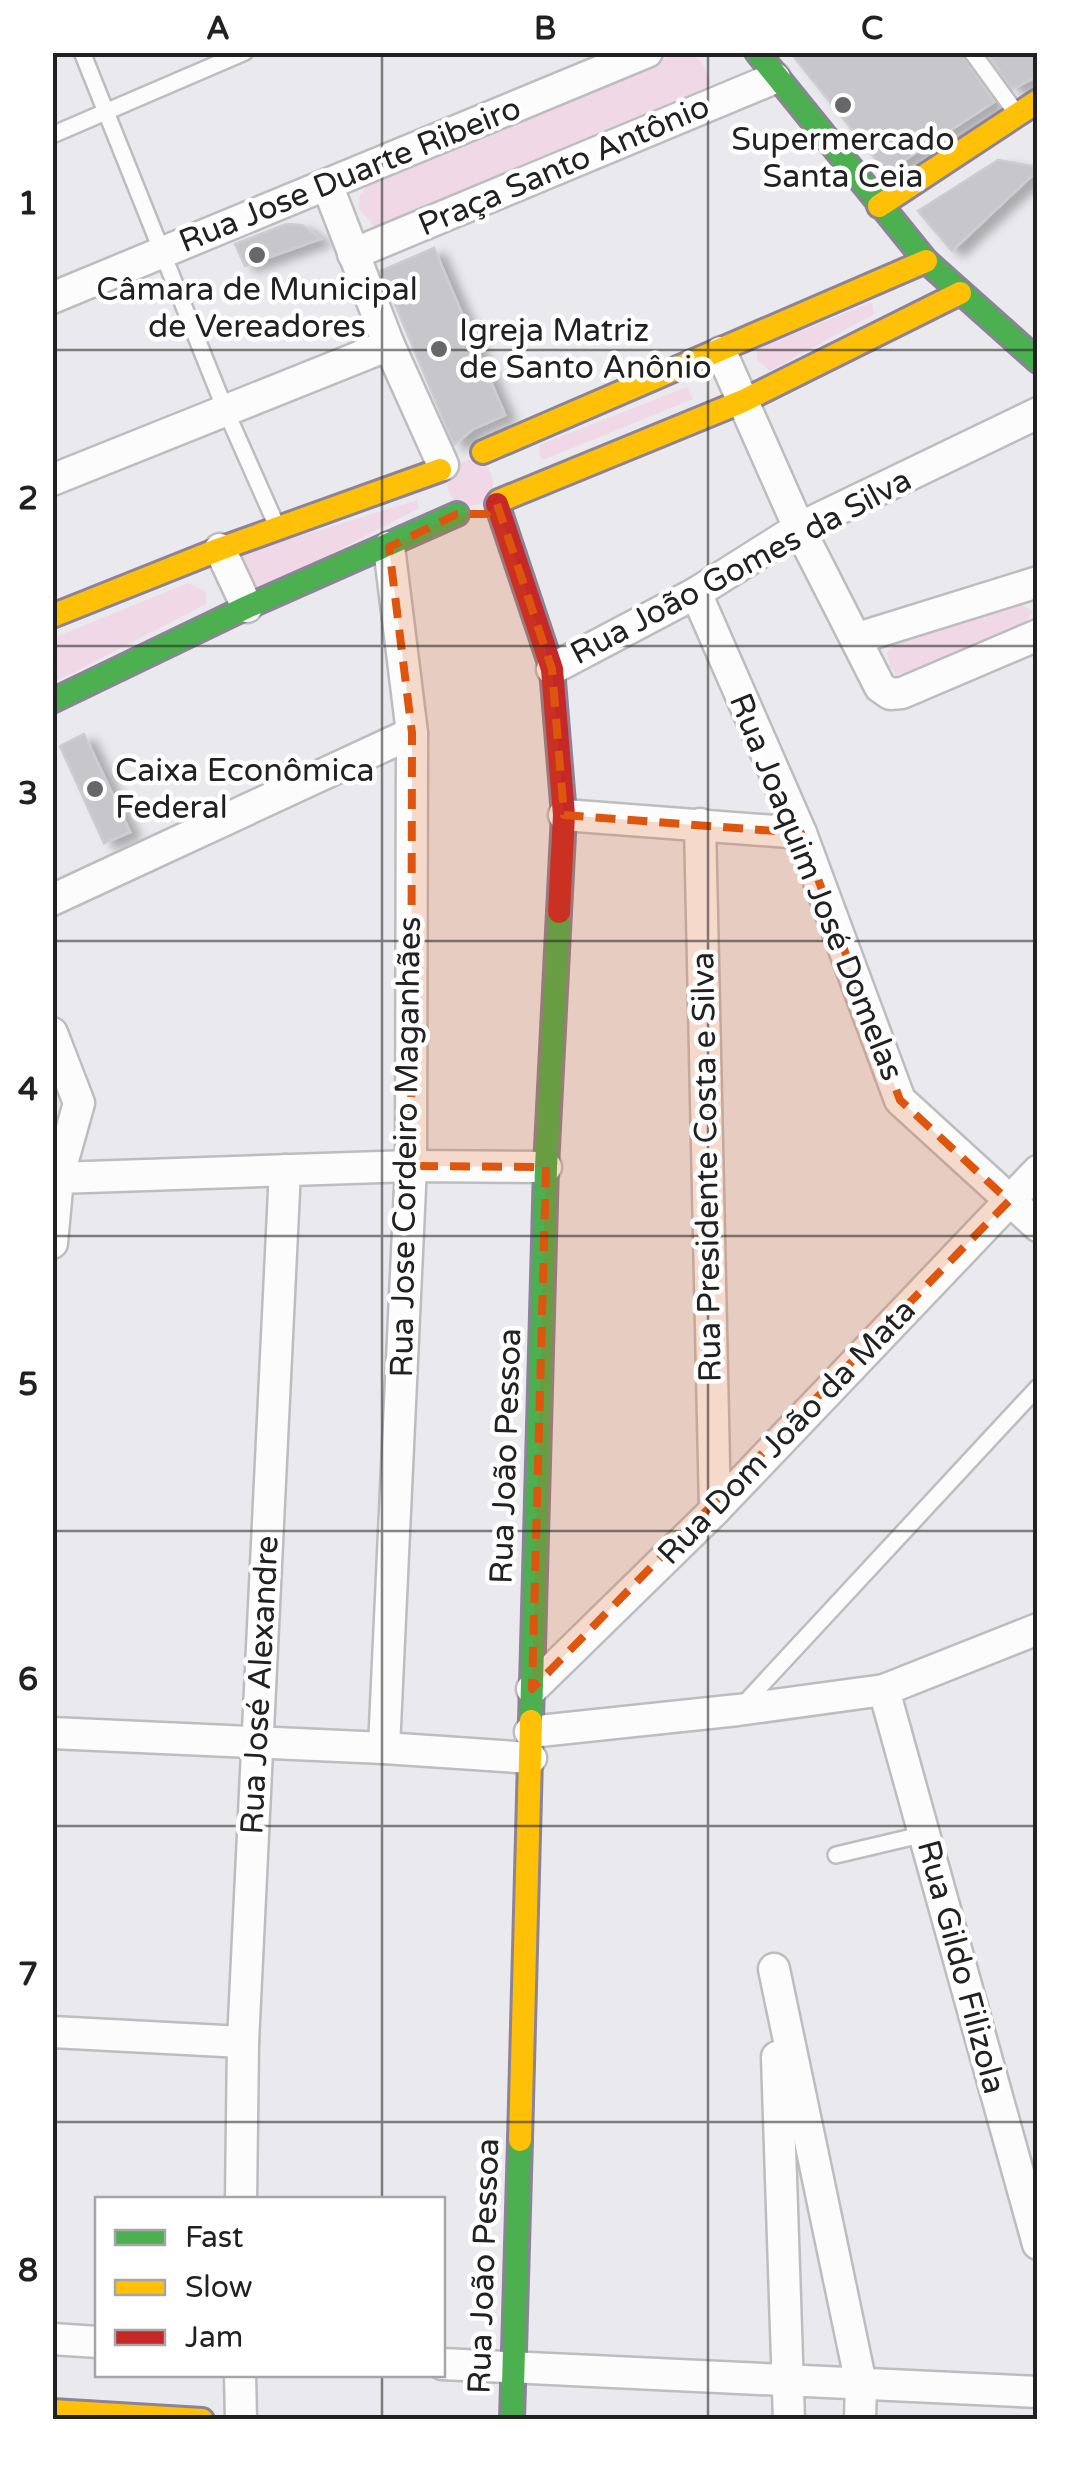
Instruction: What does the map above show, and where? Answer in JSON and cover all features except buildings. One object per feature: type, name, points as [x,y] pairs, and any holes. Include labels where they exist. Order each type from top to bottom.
[{"type":"street","name":"Rua Jose Duarte Ribeiro","points":[[52,298],[647,52]]},
{"type":"street","points":[[756,52],[926,262],[1038,361]]},
{"type":"street","name":"Praça Santo Antônio","points":[[353,254],[774,78]]},
{"type":"street","points":[[879,206],[1038,101]]},
{"type":"street","points":[[994,133],[1038,130]]},
{"type":"street","points":[[328,186],[441,467],[437,480],[439,496],[457,514],[476,516],[498,502],[743,401],[960,293]]},
{"type":"street","points":[[52,616],[441,467],[461,451],[495,464],[721,352],[926,262]]},
{"type":"street","points":[[52,480],[389,345]]},
{"type":"street","points":[[721,352],[798,528],[880,687],[890,694],[902,693],[1038,635]]},
{"type":"street","name":"Rua João Gomes da Silva","points":[[552,669],[696,593],[798,528],[1038,412]]},
{"type":"street","points":[[495,464],[504,487],[498,502]]},
{"type":"street","name":"Rua João Pessoa","points":[[498,502],[552,669],[564,814],[546,1167],[512,2420]]},
{"type":"street","points":[[52,701],[247,607],[457,514]]},
{"type":"street","name":"Rua Jose Cordeiro Maganhães","points":[[384,1748],[410,1166],[412,734],[389,546]]},
{"type":"street","points":[[220,549],[247,607]]},
{"type":"street","points":[[858,638],[1038,582]]},
{"type":"street","name":"Rua Joaquim José Domelas","points":[[696,593],[801,833],[900,1100],[1038,1226]]},
{"type":"street","points":[[52,900],[412,734]]},
{"type":"street","points":[[564,814],[801,833]]},
{"type":"street","name":"Rua Presidente Costa e Silva","points":[[700,824],[715,1510]]},
{"type":"street","points":[[52,1032],[79,1103],[58,1178],[52,1243]]},
{"type":"street","points":[[58,1178],[410,1166],[546,1167]]},
{"type":"street","name":"Rua José Alexandre","points":[[241,2197],[242,2042],[284,1170]]},
{"type":"street","name":"Rua Dom João da Mata","points":[[532,1688],[715,1510],[1038,1170]]},
{"type":"street","points":[[52,1733],[384,1748],[530,1745],[884,1690],[1038,1629]]},
{"type":"street","name":"Rua Gildo Filizola","points":[[884,1690],[1038,2244]]},
{"type":"street","points":[[789,2420],[774,1969],[860,2384],[860,2420]]},
{"type":"street","points":[[52,2032],[242,2042]]},
{"type":"street","points":[[52,2339],[95,2342]]},
{"type":"street","points":[[445,2364],[1038,2392]]},
{"type":"street","points":[[240,2377],[240,2420]]},
{"type":"street","points":[[52,2411],[202,2420]]},
{"type":"lane","points":[[82,52],[278,528]]},
{"type":"lane","points":[[52,135],[245,52]]},
{"type":"lane","points":[[972,52],[1018,116]]},
{"type":"lane","points":[[738,1710],[1038,1387]]},
{"type":"lane","points":[[836,1855],[924,1834]]},
{"type":"highlighted area","points":[[497,504],[552,669],[564,815],[801,833],[900,1100],[1009,1201],[532,1689],[546,1167],[411,1166],[412,733],[389,547],[457,514],[486,514]]},
{"type":"shaded area","points":[[678,53],[696,57],[703,64],[710,81],[707,92],[384,228],[375,227],[359,209],[360,196],[367,185]]},
{"type":"shaded area","points":[[872,302],[874,314],[770,371],[757,360],[757,349]]},
{"type":"shaded area","points":[[687,387],[693,399],[543,460],[540,456],[539,445]]},
{"type":"shaded area","points":[[470,460],[486,467],[493,483],[486,499],[470,506],[454,499],[447,483],[454,467]]},
{"type":"shaded area","points":[[417,500],[419,508],[262,590],[240,573],[242,554]]},
{"type":"shaded area","points":[[188,583],[206,592],[206,604],[53,683],[53,638]]},
{"type":"shaded area","points":[[1021,605],[1033,611],[1026,622],[903,674],[896,674],[890,667],[887,653],[894,643]]},
{"type":"traffic: fast","points":[[757,52],[926,261],[1038,361]]},
{"type":"traffic: fast","points":[[52,701],[247,607],[457,514]]},
{"type":"traffic: fast","points":[[531,1721],[546,1167],[559,912]]},
{"type":"traffic: fast","points":[[512,2420],[520,2140]]},
{"type":"traffic: slow","points":[[879,206],[1038,101]]},
{"type":"traffic: slow","points":[[483,452],[926,261]]},
{"type":"traffic: slow","points":[[499,501],[743,401],[960,293]]},
{"type":"traffic: slow","points":[[52,616],[220,549],[440,470]]},
{"type":"traffic: slow","points":[[520,2140],[531,1721]]},
{"type":"traffic: slow","points":[[52,2411],[202,2420]]},
{"type":"traffic: jam","points":[[497,504],[552,669],[564,815],[559,912]]},
{"type":"place","name":"Supermercado Santa Ceia","points":[[843,105]]},
{"type":"place","name":"Câmara de Municipal de Vereadores","points":[[257,255]]},
{"type":"place","name":"Igreja Matriz de Santo Anônio","points":[[439,349]]},
{"type":"place","name":"Caixa Econômica Federal","points":[[95,789]]}]
